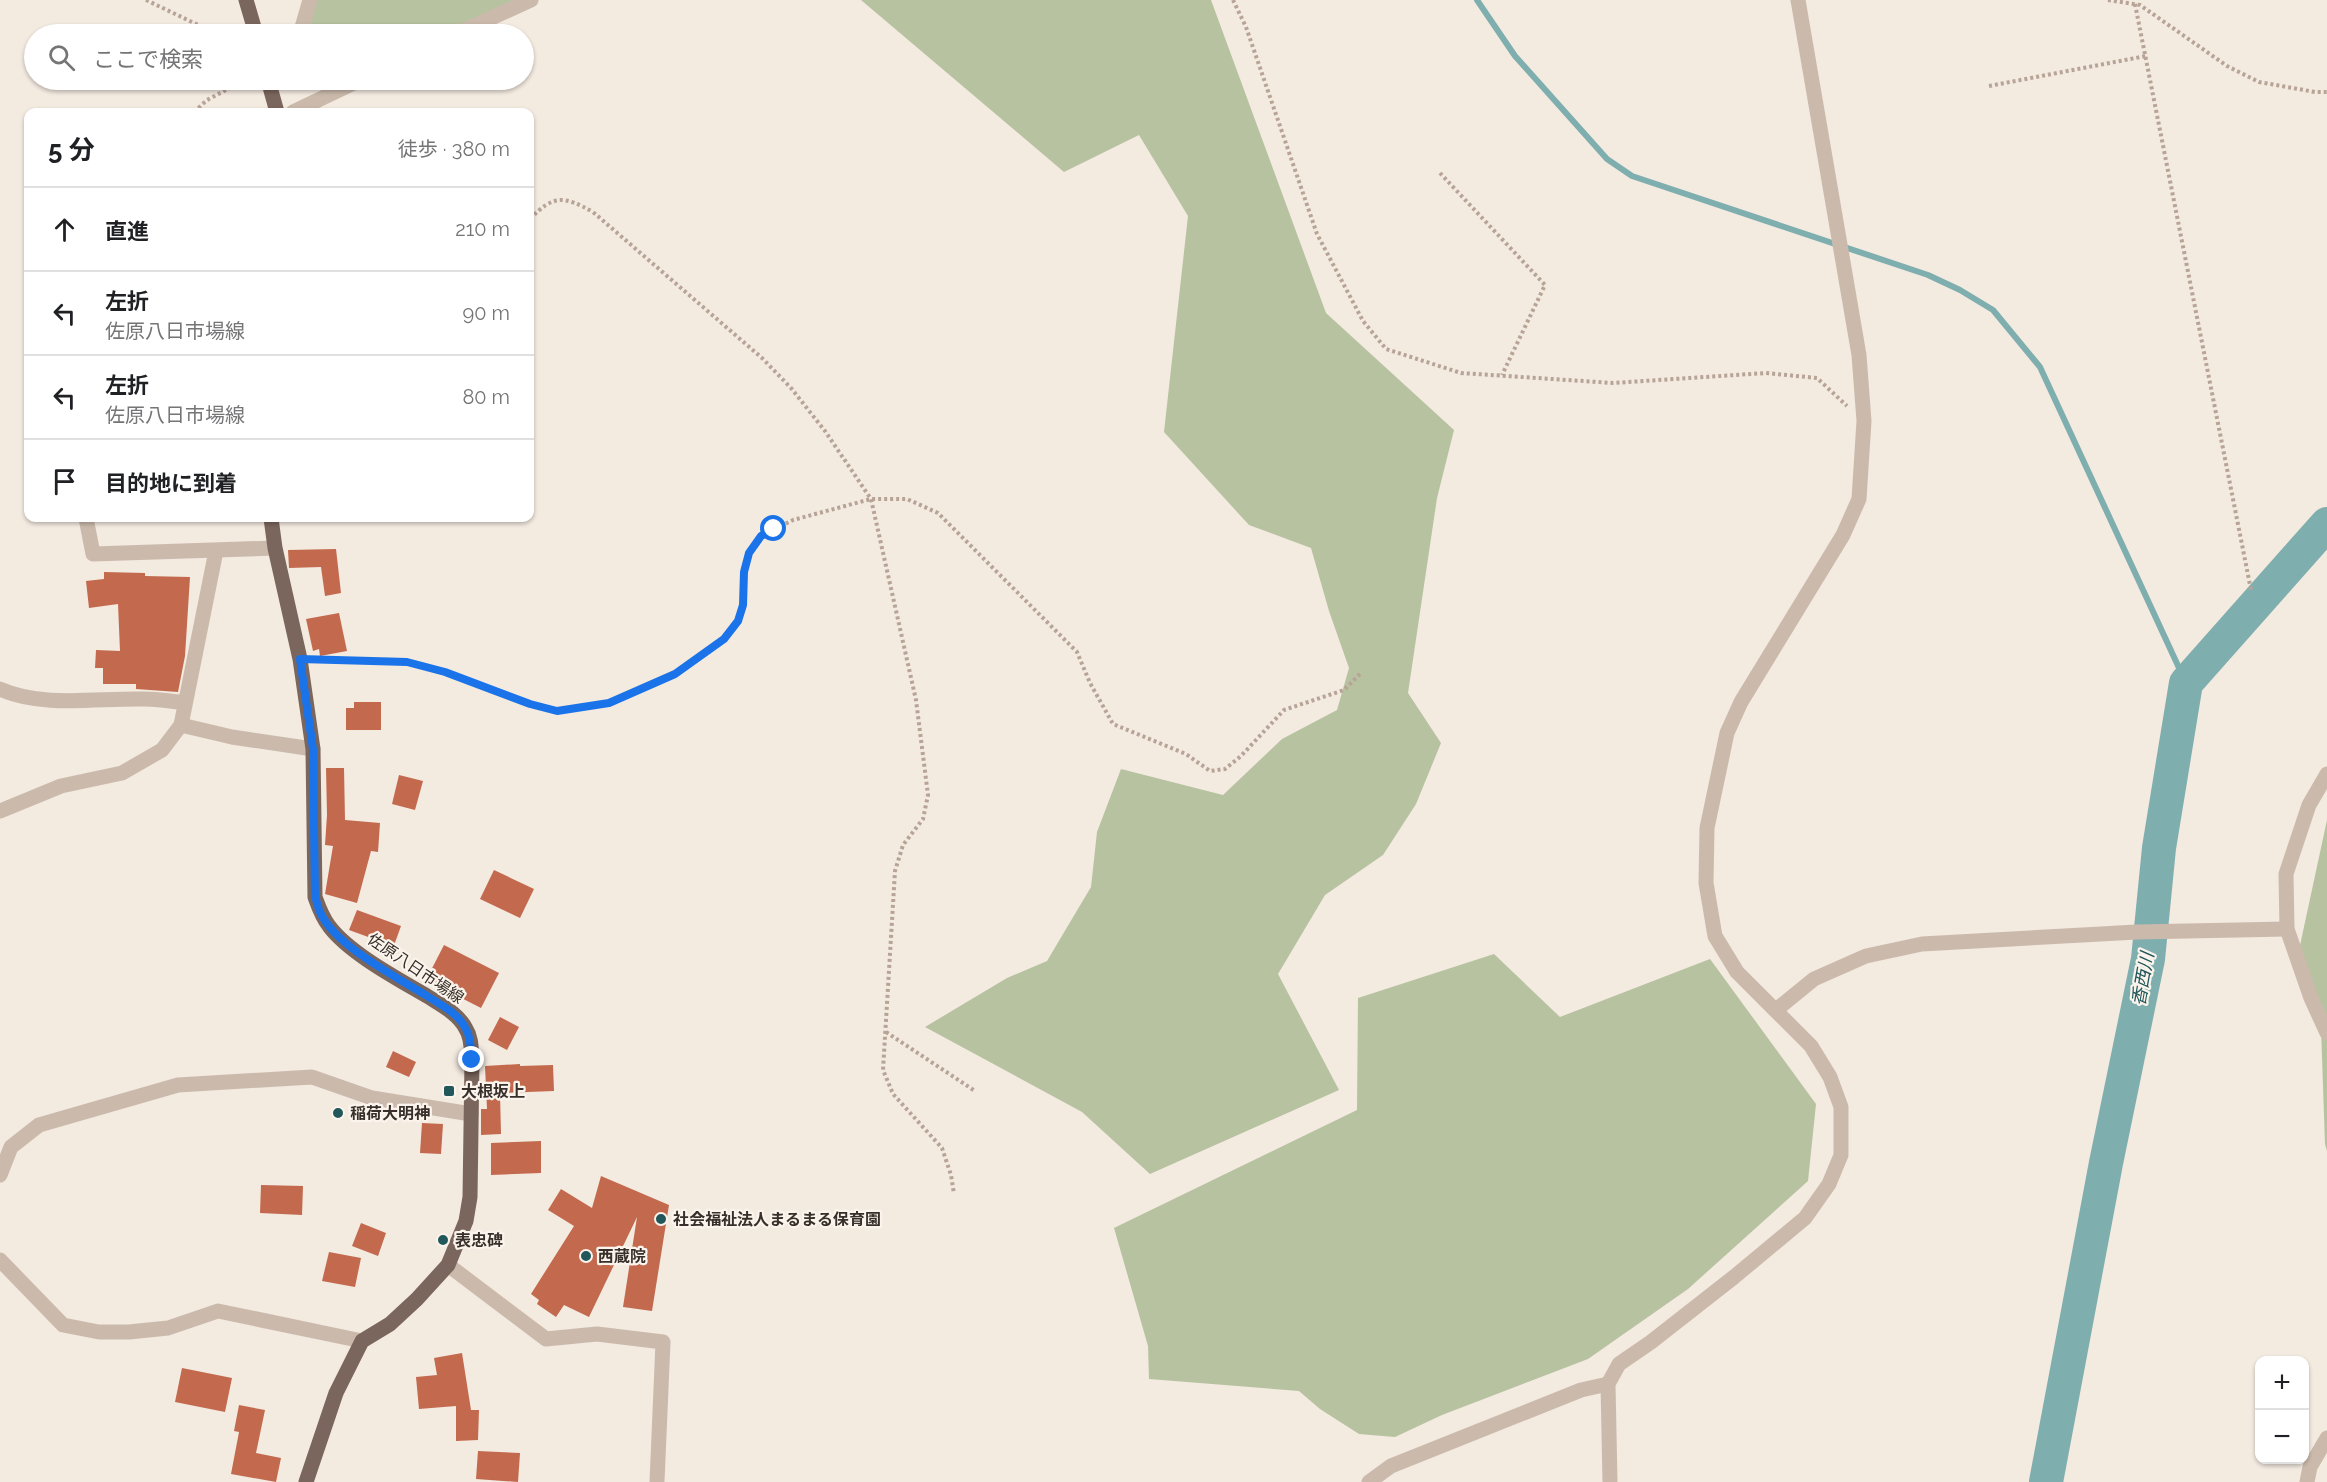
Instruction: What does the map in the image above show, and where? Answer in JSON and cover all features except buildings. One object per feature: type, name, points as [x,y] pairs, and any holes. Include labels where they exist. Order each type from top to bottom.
[{"type":"main road","points":[[246,0],[253,24]]},
{"type":"main road","points":[[271,90],[276,108]]},
{"type":"main road","name":"佐原八日市場線","points":[[272,522],[275,548],[300,659],[313,749],[315,897],[321,915],[330,929],[346,943],[458,1017],[466,1027],[470,1038],[472,1060],[470,1197],[466,1221],[448,1265],[411,1306],[390,1324],[362,1341]]},
{"type":"main road","points":[[306,1482],[336,1393],[362,1341]]},
{"type":"street","points":[[303,24],[310,0]]},
{"type":"street","points":[[478,24],[531,0]]},
{"type":"street","points":[[1610,1482],[1608,1384],[1619,1364],[1734,1277],[1805,1218],[1828,1184],[1841,1155],[1841,1107],[1830,1077],[1811,1046],[1737,972],[1715,936],[1706,884],[1707,828],[1727,733],[1741,702],[1843,535],[1859,499],[1864,421],[1859,355],[1798,0]]},
{"type":"street","points":[[301,108],[339,90]]},
{"type":"street","points":[[87,522],[93,554],[275,548]]},
{"type":"street","points":[[0,811],[61,786],[122,773],[162,750],[181,724],[216,551]]},
{"type":"street","points":[[0,689],[43,700],[146,699],[185,703]]},
{"type":"street","points":[[181,724],[232,736],[313,749]]},
{"type":"street","points":[[2327,774],[2309,805],[2286,874],[2287,929],[2311,998],[2327,1033]]},
{"type":"street","points":[[1776,1010],[1814,979],[1866,956],[1922,944],[2137,932],[2287,929]]},
{"type":"street","points":[[0,1176],[11,1147],[39,1125],[178,1085],[312,1077],[372,1098],[471,1114]]},
{"type":"street","points":[[0,1260],[63,1325],[99,1332],[129,1332],[168,1328],[218,1311],[362,1341]]},
{"type":"street","points":[[448,1265],[546,1339],[597,1334],[663,1342],[657,1482]]},
{"type":"street","points":[[1369,1482],[1391,1467],[1581,1390],[1608,1384]]},
{"type":"street","points":[[2307,1482],[2310,1467],[2327,1438]]},
{"type":"path","points":[[146,0],[196,24]]},
{"type":"path","points":[[1233,0],[1246,27],[1317,234],[1363,321],[1386,349],[1461,373],[1613,383],[1766,372],[1817,378],[1864,421]]},
{"type":"path","points":[[2108,0],[2140,5],[2227,66],[2259,82],[2327,92]]},
{"type":"path","points":[[2135,4],[2251,590]]},
{"type":"path","points":[[1989,86],[2145,56]]},
{"type":"path","points":[[198,108],[207,100],[226,90]]},
{"type":"path","points":[[1440,173],[1545,285],[1502,375]]},
{"type":"path","points":[[534,215],[543,205],[556,199],[572,201],[593,212],[769,366],[825,431],[871,498],[916,700],[928,795],[923,819],[903,845],[895,872],[883,1070],[892,1094],[942,1148],[951,1175],[954,1194]]},
{"type":"path","points":[[300,659],[407,662],[445,672],[530,704],[557,711],[609,703],[675,674],[724,639],[738,621],[743,605],[744,572],[749,553],[761,536],[794,520],[871,498],[907,499],[938,513],[1077,652],[1090,683],[1113,724],[1186,754],[1210,771],[1225,769],[1284,710],[1344,690],[1360,674]]},
{"type":"path","points":[[885,1032],[975,1091]]},
{"type":"green space","points":[[310,0],[531,0],[479,24],[307,24]]},
{"type":"green space","points":[[861,0],[1211,0],[1326,313],[1454,430],[1437,498],[1408,693],[1441,743],[1416,804],[1383,855],[1325,895],[1278,974],[1339,1090],[1150,1174],[1082,1112],[925,1027],[1007,978],[1047,961],[1091,887],[1097,832],[1121,769],[1223,795],[1282,739],[1337,710],[1349,668],[1329,611],[1311,548],[1249,525],[1164,432],[1188,216],[1139,135],[1064,172]]},
{"type":"green space","points":[[2327,820],[2327,1151],[2321,1028],[2299,950]]},
{"type":"green space","points":[[1494,954],[1560,1017],[1710,959],[1816,1104],[1808,1181],[1688,1289],[1588,1359],[1442,1415],[1395,1437],[1359,1434],[1320,1409],[1299,1391],[1149,1379],[1148,1346],[1114,1228],[1357,1110],[1358,998]]},
{"type":"waterway","points":[[1477,0],[1515,56],[1607,159],[1632,176],[1928,275],[1960,290],[1993,310],[2040,367],[2186,683]]},
{"type":"waterway","name":"香西川","points":[[2046,1482],[2106,1163],[2148,959],[2159,848],[2186,683],[2327,524]]},
{"type":"place","name":"大根坂上","points":[[449,1091]]},
{"type":"place","name":"稲荷大明神","points":[[338,1113]]},
{"type":"place","name":"社会福祉法人まるまる保育園","points":[[661,1219]]},
{"type":"place","name":"表忠碑","points":[[443,1240]]},
{"type":"place","name":"西蔵院","points":[[586,1256]]},
{"type":"route","points":[[472,1060],[470,1038],[466,1027],[458,1017],[346,943],[330,929],[321,915],[315,897],[313,749],[300,659],[407,662],[445,672],[530,704],[557,711],[609,703],[675,674],[724,639],[738,621],[743,605],[744,572],[749,553],[761,536],[774,529]]}]
